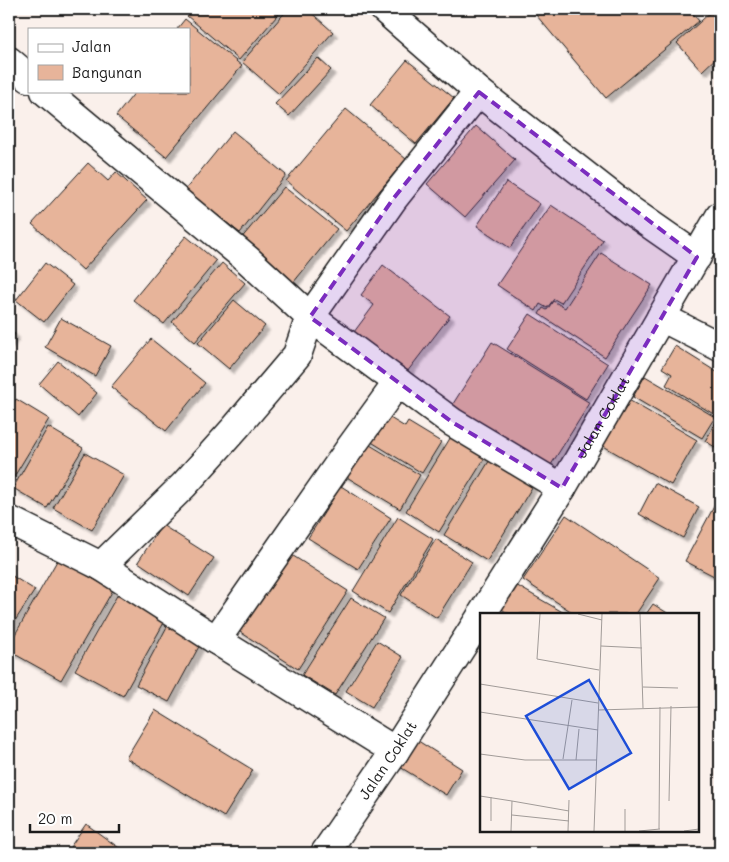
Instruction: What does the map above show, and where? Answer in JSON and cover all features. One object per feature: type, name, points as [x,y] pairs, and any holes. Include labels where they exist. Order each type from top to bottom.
[{"type":"street","points":[[384,9],[470,102],[697,257]]},
{"type":"street","points":[[9,61],[28,77]]},
{"type":"street","points":[[46,92],[248,260],[310,317],[452,422],[562,488]]},
{"type":"street","points":[[101,566],[184,485],[297,355],[310,317],[393,199],[470,102]]},
{"type":"street","name":"Jalan Coklat","points":[[483,613],[562,488],[720,216]]},
{"type":"street","points":[[661,317],[720,347]]},
{"type":"street","points":[[216,640],[300,518],[398,382]]},
{"type":"street","points":[[9,520],[101,566],[395,751]]},
{"type":"street","name":"Jalan Coklat","points":[[324,853],[395,751],[480,618]]},
{"type":"highlighted area","points":[[479,92],[697,257],[562,488],[452,422],[310,317],[393,199]]},
{"type":"building","points":[[193,9],[283,9],[239,60],[187,16]]},
{"type":"building","points":[[288,9],[307,9],[333,32],[279,94],[242,62]]},
{"type":"building","points":[[531,9],[689,9],[699,21],[606,98]]},
{"type":"building","points":[[714,9],[720,9],[720,54],[702,71],[677,43]]},
{"type":"building","points":[[185,19],[242,66],[166,157],[116,116],[135,92],[190,92],[190,28],[178,28]]},
{"type":"building","points":[[318,58],[331,70],[289,116],[275,104]]},
{"type":"building","points":[[407,60],[454,98],[416,144],[370,105]]},
{"type":"building","points":[[346,109],[406,159],[346,231],[286,181]]},
{"type":"building","points":[[476,126],[515,160],[465,217],[427,184]]},
{"type":"building","points":[[233,131],[286,175],[240,233],[185,190]]},
{"type":"building","points":[[88,163],[108,181],[116,172],[147,200],[83,270],[32,224]]},
{"type":"building","points":[[506,182],[540,204],[510,248],[477,226]]},
{"type":"building","points":[[284,187],[337,229],[293,283],[240,240]]},
{"type":"building","points":[[551,205],[603,240],[561,303],[554,299],[547,308],[540,304],[536,311],[497,285]]},
{"type":"building","points":[[186,236],[216,261],[164,324],[133,300]]},
{"type":"building","points":[[601,253],[652,285],[605,357],[539,314],[543,308],[547,310],[553,301],[565,308]]},
{"type":"building","points":[[45,263],[73,285],[44,322],[16,300]]},
{"type":"building","points":[[222,263],[245,283],[195,342],[172,322]]},
{"type":"building","points":[[383,265],[450,316],[407,372],[354,332],[374,305],[361,295]]},
{"type":"building","points":[[234,300],[265,326],[229,369],[198,343]]},
{"type":"building","points":[[530,314],[608,364],[586,399],[507,349]]},
{"type":"building","points":[[61,318],[111,346],[95,376],[45,347]]},
{"type":"building","points":[[9,329],[15,334],[9,343]]},
{"type":"building","points":[[151,339],[205,383],[166,431],[111,387]]},
{"type":"building","points":[[492,342],[590,403],[549,468],[451,407]]},
{"type":"building","points":[[675,346],[720,374],[720,418],[666,385],[672,374],[662,368]]},
{"type":"building","points":[[58,361],[97,393],[78,417],[39,384]]},
{"type":"building","points":[[645,376],[715,417],[702,438],[633,397]]},
{"type":"building","points":[[16,399],[49,419],[9,485],[9,411]]},
{"type":"building","points":[[627,399],[697,440],[671,485],[600,444]]},
{"type":"building","points":[[380,412],[405,427],[408,422],[441,442],[422,473],[365,438]]},
{"type":"building","points":[[716,422],[720,425],[720,450],[705,441]]},
{"type":"building","points":[[48,427],[83,448],[47,508],[13,488]]},
{"type":"building","points":[[452,435],[486,456],[439,532],[406,511]]},
{"type":"building","points":[[360,439],[420,475],[400,509],[340,473]]},
{"type":"building","points":[[85,453],[124,475],[92,530],[53,508]]},
{"type":"building","points":[[491,458],[534,484],[487,561],[444,535]]},
{"type":"building","points":[[655,483],[699,507],[683,538],[639,514]]},
{"type":"building","points":[[341,486],[391,518],[358,569],[308,538]]},
{"type":"building","points":[[720,495],[720,564],[714,576],[685,561]]},
{"type":"building","points":[[566,515],[660,578],[637,613],[573,613],[523,580]]},
{"type":"building","points":[[398,517],[433,539],[388,613],[353,591]]},
{"type":"building","points":[[162,525],[214,558],[189,596],[138,562]]},
{"type":"building","points":[[436,539],[472,562],[437,618],[401,595]]},
{"type":"building","points":[[287,552],[348,591],[298,669],[237,630]]},
{"type":"building","points":[[58,559],[113,590],[61,680],[9,651],[9,645]]},
{"type":"building","points":[[9,574],[35,590],[9,630]]},
{"type":"building","points":[[514,584],[564,613],[508,613],[500,608]]},
{"type":"building","points":[[119,592],[166,619],[123,696],[75,670]]},
{"type":"building","points":[[351,598],[384,618],[335,695],[302,675]]},
{"type":"building","points":[[653,604],[667,613],[647,613]]},
{"type":"building","points":[[170,621],[203,639],[169,702],[136,685]]},
{"type":"building","points":[[377,641],[403,657],[372,707],[346,691]]},
{"type":"building","points":[[155,710],[253,770],[224,817],[126,758]]},
{"type":"building","points":[[412,737],[462,769],[446,795],[395,764]]},
{"type":"building","points":[[86,824],[126,853],[66,853]]}]
